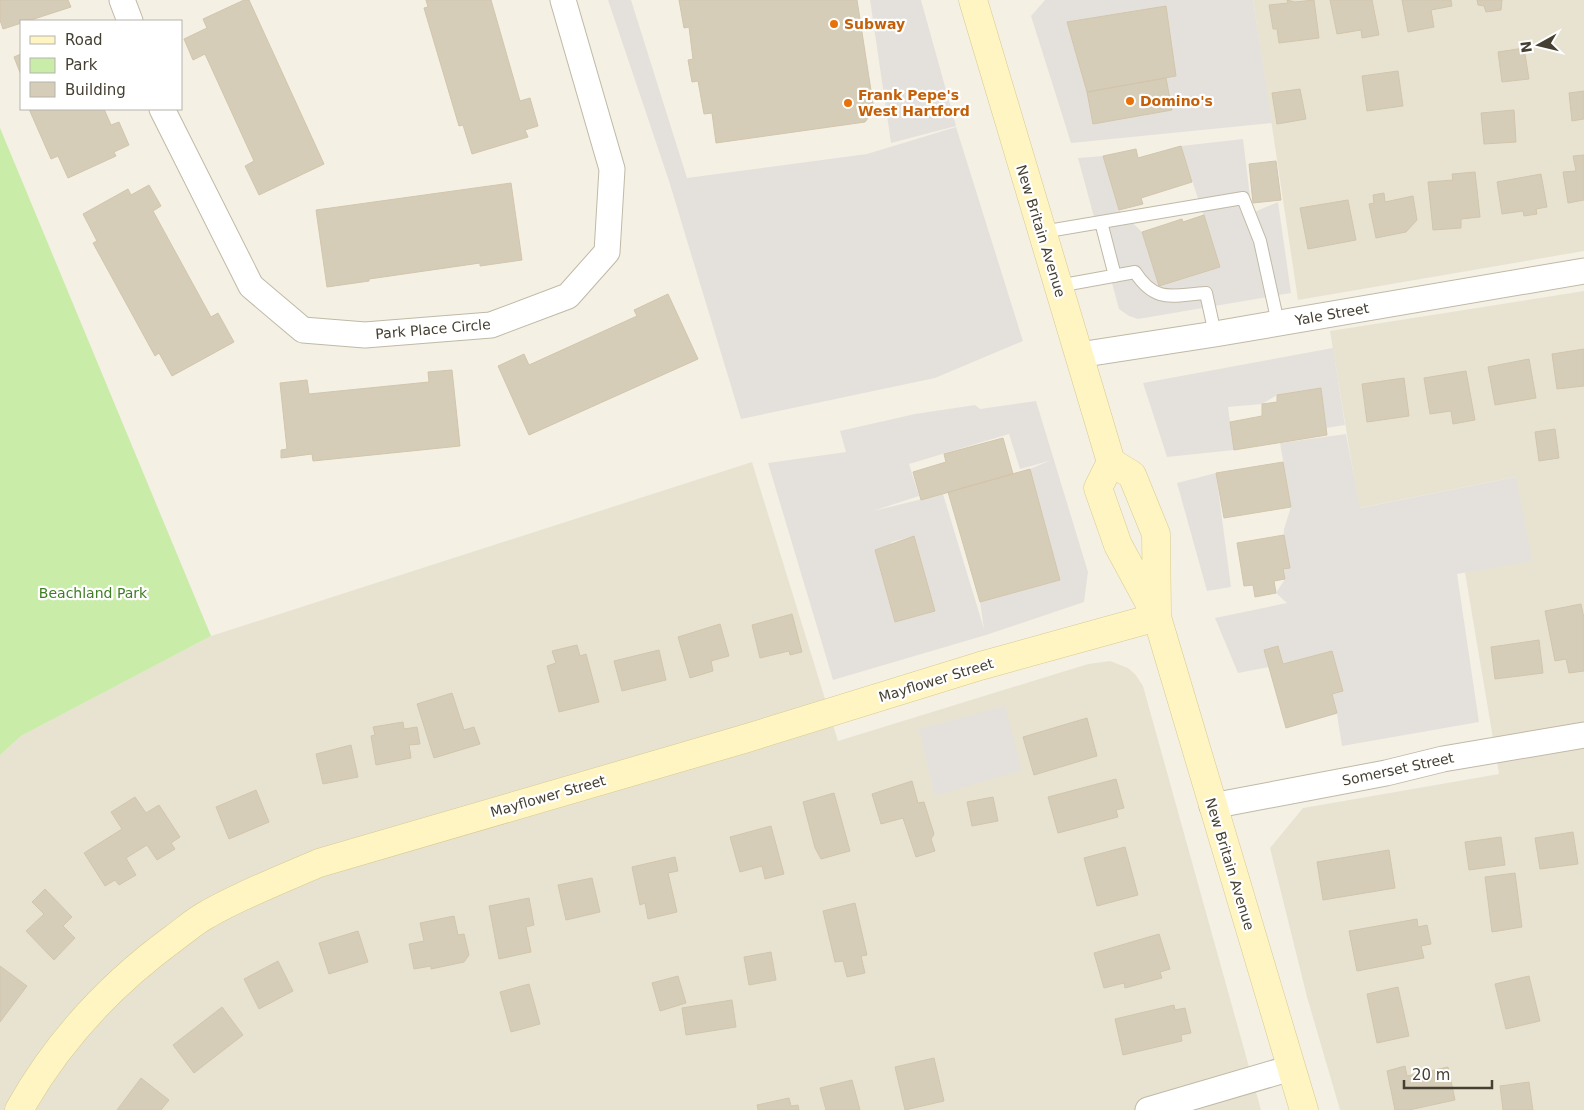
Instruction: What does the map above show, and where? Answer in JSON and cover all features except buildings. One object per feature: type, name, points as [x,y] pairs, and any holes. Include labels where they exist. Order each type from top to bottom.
[{"type":"main road","name":"New Britain Avenue","points":[[973,0],[1111,462],[1132,475],[1156,534],[1157,617]]},
{"type":"main road","name":"New Britain Avenue","points":[[1111,462],[1098,488],[1118,545],[1157,617],[1304,1110]]},
{"type":"main road","name":"Mayflower Street","points":[[19,1110],[33,1086],[60,1048],[108,992],[153,953],[206,914],[264,886],[319,863],[734,742],[980,666],[1157,617]]},
{"type":"street","points":[[122,0],[130,20]]},
{"type":"street","name":"Park Place Circle","points":[[163,110],[251,286],[303,330],[365,335],[491,325],[568,296],[607,252],[612,169],[563,0]]},
{"type":"street","name":"Yale Street","points":[[1079,355],[1278,324],[1584,271]]},
{"type":"street","name":"Somerset Street","points":[[1212,806],[1386,773],[1443,759],[1584,736]]},
{"type":"street","points":[[1148,1110],[1291,1068]]},
{"type":"lane","points":[[1042,232],[1243,198],[1260,241],[1278,324]]},
{"type":"lane","points":[[1101,222],[1115,276]]},
{"type":"lane","points":[[1058,286],[1135,272],[1145,288],[1159,296],[1206,293],[1215,334]]},
{"type":"shaded area","points":[[608,0],[631,0],[687,178],[867,154],[956,127],[1023,341],[935,378],[741,419],[669,181]]},
{"type":"shaded area","points":[[870,0],[921,0],[956,126],[891,143]]},
{"type":"shaded area","points":[[1045,0],[1253,0],[1272,123],[1071,143],[1031,16]],"holes":[[[1166,6],[1176,76],[1087,91],[1067,22]]]},
{"type":"shaded area","points":[[1253,0],[1584,0],[1584,251],[1298,300]]},
{"type":"shaded area","points":[[1243,139],[1252,213],[1278,202],[1291,293],[1138,319],[1129,316],[1119,309],[1078,158],[1103,156],[1119,210],[1142,232],[1159,286],[1220,267],[1181,146]]},
{"type":"shaded area","points":[[1584,291],[1584,1110],[1340,1110],[1307,997],[1270,848],[1303,808],[1499,774],[1464,567],[1516,477],[1359,508],[1330,331]]},
{"type":"shaded area","points":[[1333,348],[1345,425],[1326,428],[1321,388],[1277,395],[1262,404],[1228,407],[1234,450],[1167,457],[1143,383]]},
{"type":"shaded area","points":[[1036,401],[1088,572],[1084,602],[986,635],[833,680],[768,463],[846,452],[840,431],[915,414],[975,405],[980,409]],"holes":[[[1009,434],[1020,469],[1049,461],[1030,469],[1060,580],[980,602],[984,629],[943,494],[873,511],[919,496],[909,464]],[[914,536],[935,611],[895,622],[875,550],[889,546],[892,542]]]},
{"type":"shaded area","points":[[1346,434],[1360,508],[1516,477],[1532,561],[1457,574],[1479,722],[1342,746],[1337,714],[1286,728],[1269,667],[1238,673],[1215,618],[1287,603],[1276,593],[1285,579],[1283,569],[1284,529],[1291,507],[1280,443]]},
{"type":"shaded area","points":[[752,462],[838,741],[1088,664],[1110,661],[1128,668],[1135,674],[1143,686],[1261,1110],[0,1110],[0,755],[21,736],[211,636]]},
{"type":"shaded area","points":[[1216,473],[1231,587],[1207,591],[1177,483]]},
{"type":"shaded area","points":[[1005,706],[1022,770],[935,796],[919,729]]},
{"type":"green space","name":"Beachland Park","points":[[0,128],[211,636],[21,736],[0,755]]},
{"type":"place","name":"Subway","points":[[834,24]]},
{"type":"place","name":"Domino's","points":[[1130,101]]},
{"type":"place","name":"Frank Pepe's West Hartford","points":[[848,103]]}]
